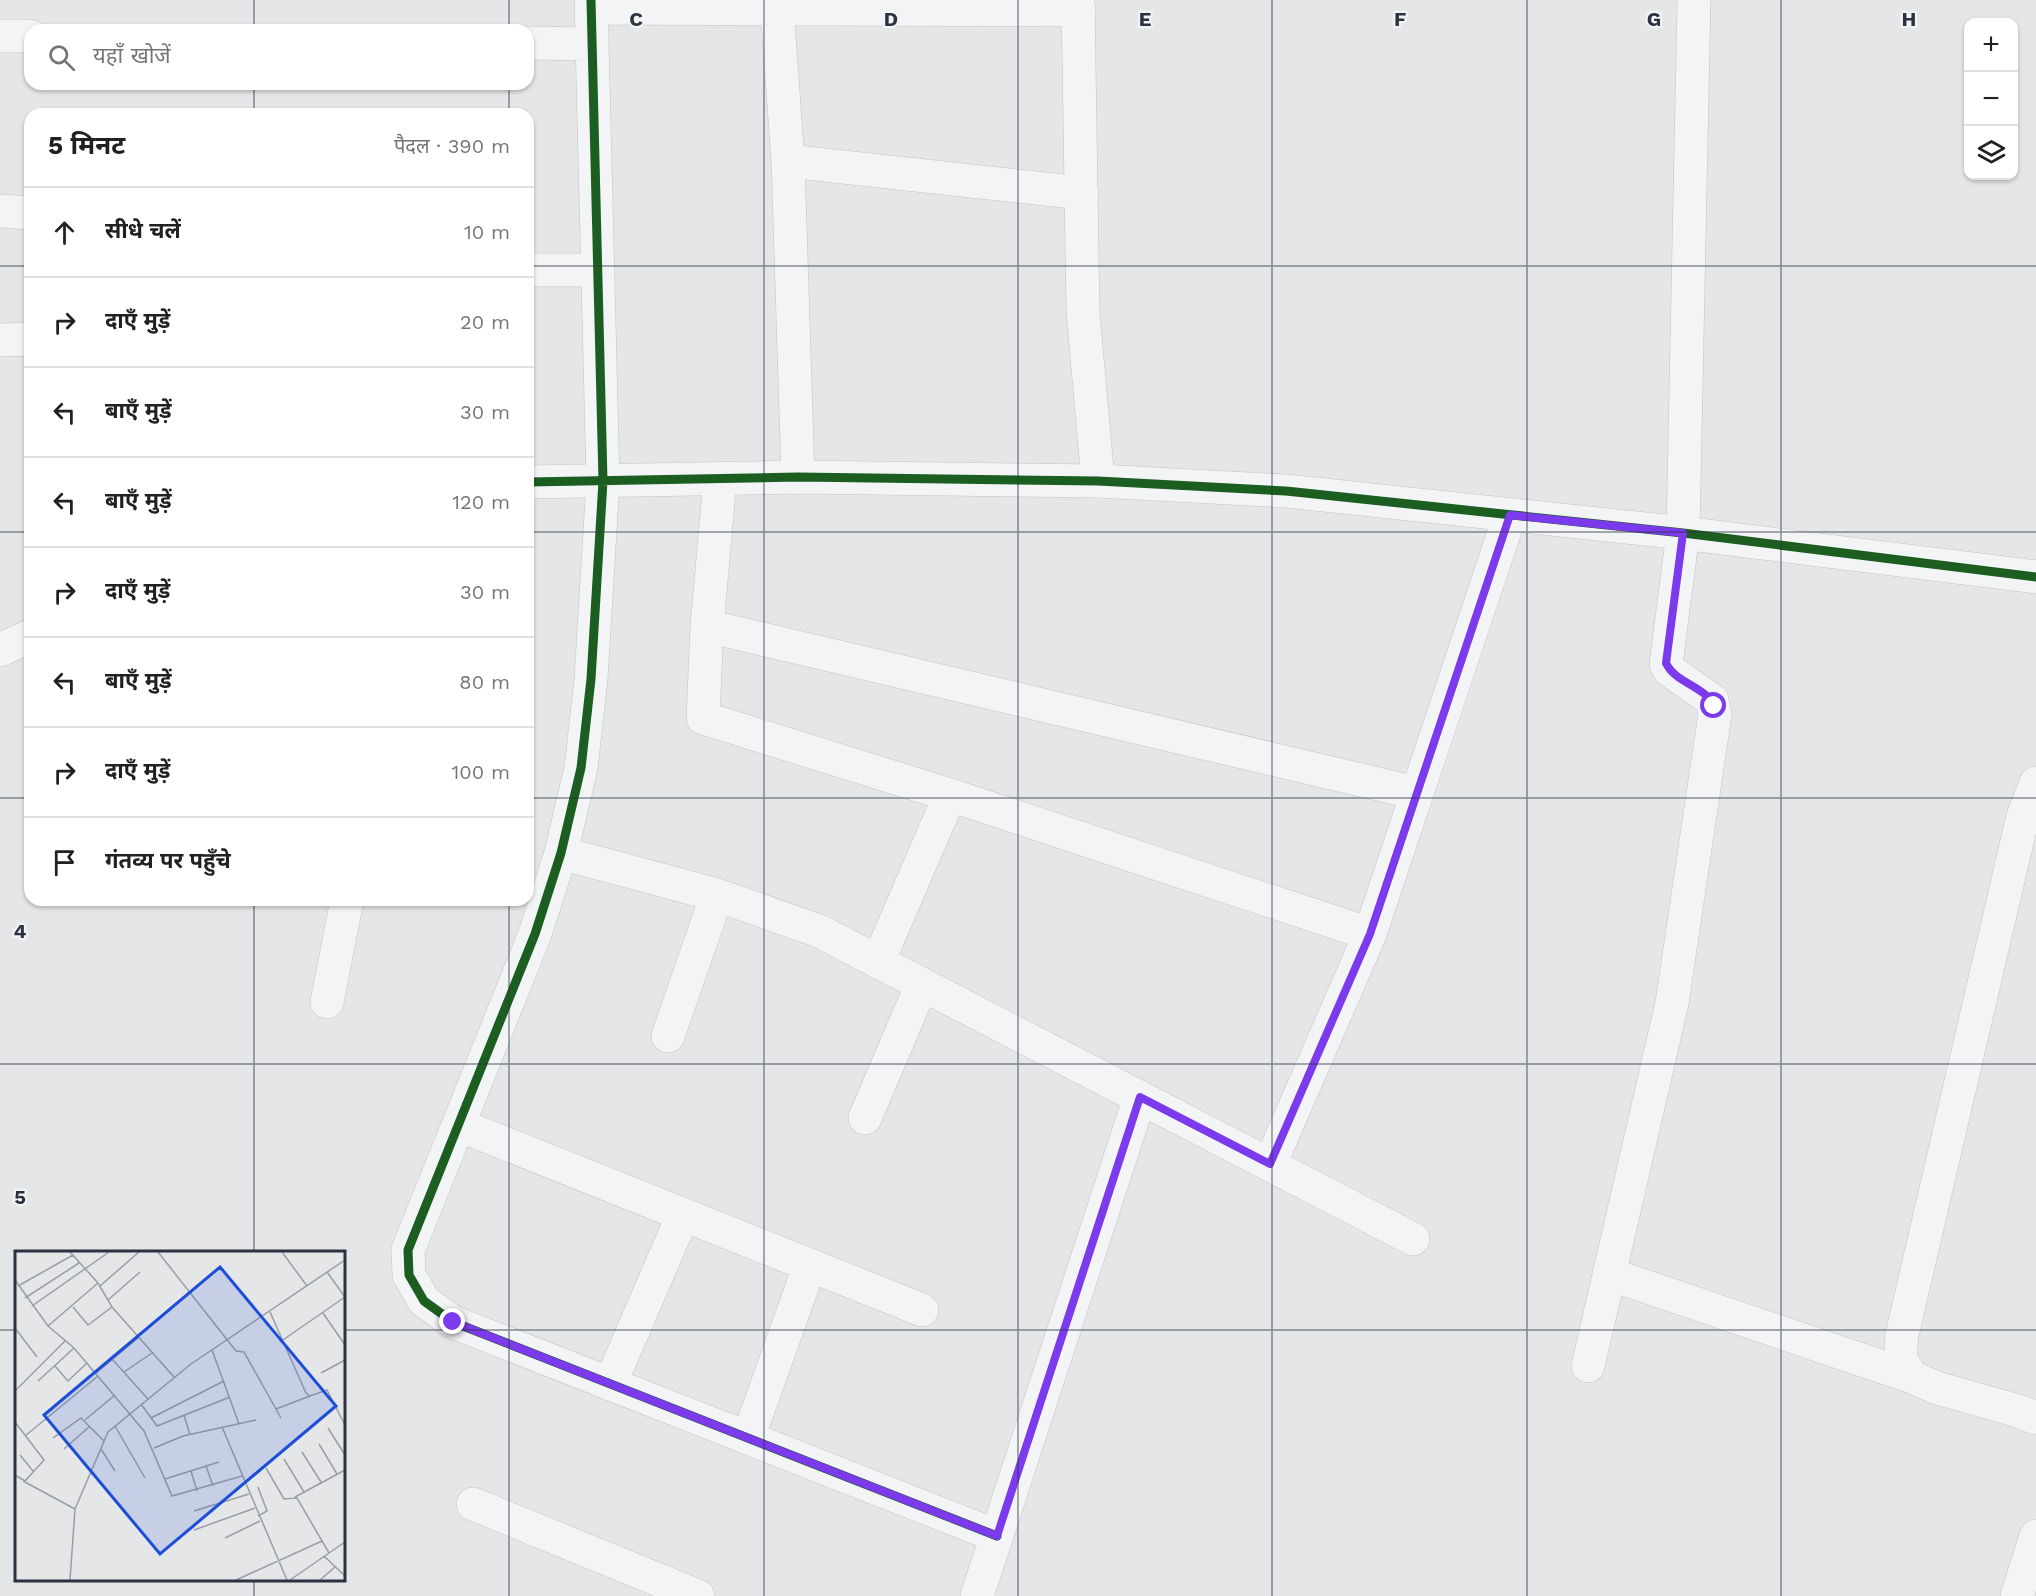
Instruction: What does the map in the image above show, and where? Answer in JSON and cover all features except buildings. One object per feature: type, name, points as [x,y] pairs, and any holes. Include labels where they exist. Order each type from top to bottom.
[{"type":"street","points":[[1588,1366],[1672,1003],[1715,714],[1712,700],[1669,670],[1666,663],[1683,533],[1694,0]]},
{"type":"street","points":[[997,1536],[453,1322],[424,1301],[409,1275],[408,1250],[535,934],[561,853],[581,768],[591,679],[603,481],[591,4],[777,8],[1079,5],[1083,312],[1098,481]]},
{"type":"street","points":[[777,8],[788,161],[798,477]]},
{"type":"street","points":[[0,36],[24,36]]},
{"type":"street","points":[[534,43],[592,44]]},
{"type":"street","points":[[788,161],[1082,193]]},
{"type":"street","points":[[0,211],[24,213]]},
{"type":"street","points":[[534,270],[598,270]]},
{"type":"street","points":[[0,340],[24,339]]},
{"type":"street","points":[[534,482],[798,477],[1098,481],[1286,491],[1683,533],[2036,577]]},
{"type":"street","points":[[720,480],[707,626],[703,718],[950,795],[1370,934]]},
{"type":"street","points":[[1270,1164],[1370,934],[1510,515]]},
{"type":"street","points":[[707,626],[1416,793]]},
{"type":"street","points":[[0,650],[24,639]]},
{"type":"street","points":[[1912,1377],[1900,1359],[1902,1335],[2026,851],[2023,816],[2036,783]]},
{"type":"street","points":[[878,962],[950,795]]},
{"type":"street","points":[[561,853],[717,895],[819,931],[1413,1239]]},
{"type":"street","points":[[668,1036],[717,895]]},
{"type":"street","points":[[327,1002],[346,906]]},
{"type":"street","points":[[865,1118],[922,984]]},
{"type":"street","points":[[977,1596],[1140,1097]]},
{"type":"street","points":[[459,1125],[922,1310]]},
{"type":"street","points":[[610,1384],[683,1215]]},
{"type":"street","points":[[748,1438],[810,1265]]},
{"type":"street","points":[[1609,1274],[1912,1377],[1937,1388],[2036,1418]]},
{"type":"street","points":[[473,1504],[698,1596]]},
{"type":"street","points":[[2017,1596],[2036,1536]]},
{"type":"cycle path","points":[[591,0],[603,481],[591,679],[581,768],[561,853],[535,934],[408,1250],[409,1275],[424,1301],[453,1322],[997,1536]]},
{"type":"cycle path","points":[[534,482],[798,477],[1098,481],[1286,491],[1683,533],[2036,577]]},
{"type":"route","points":[[453,1322],[997,1536],[1140,1097],[1270,1164],[1370,934],[1510,515],[1683,533],[1666,663],[1669,670],[1706,694],[1714,706]]}]
